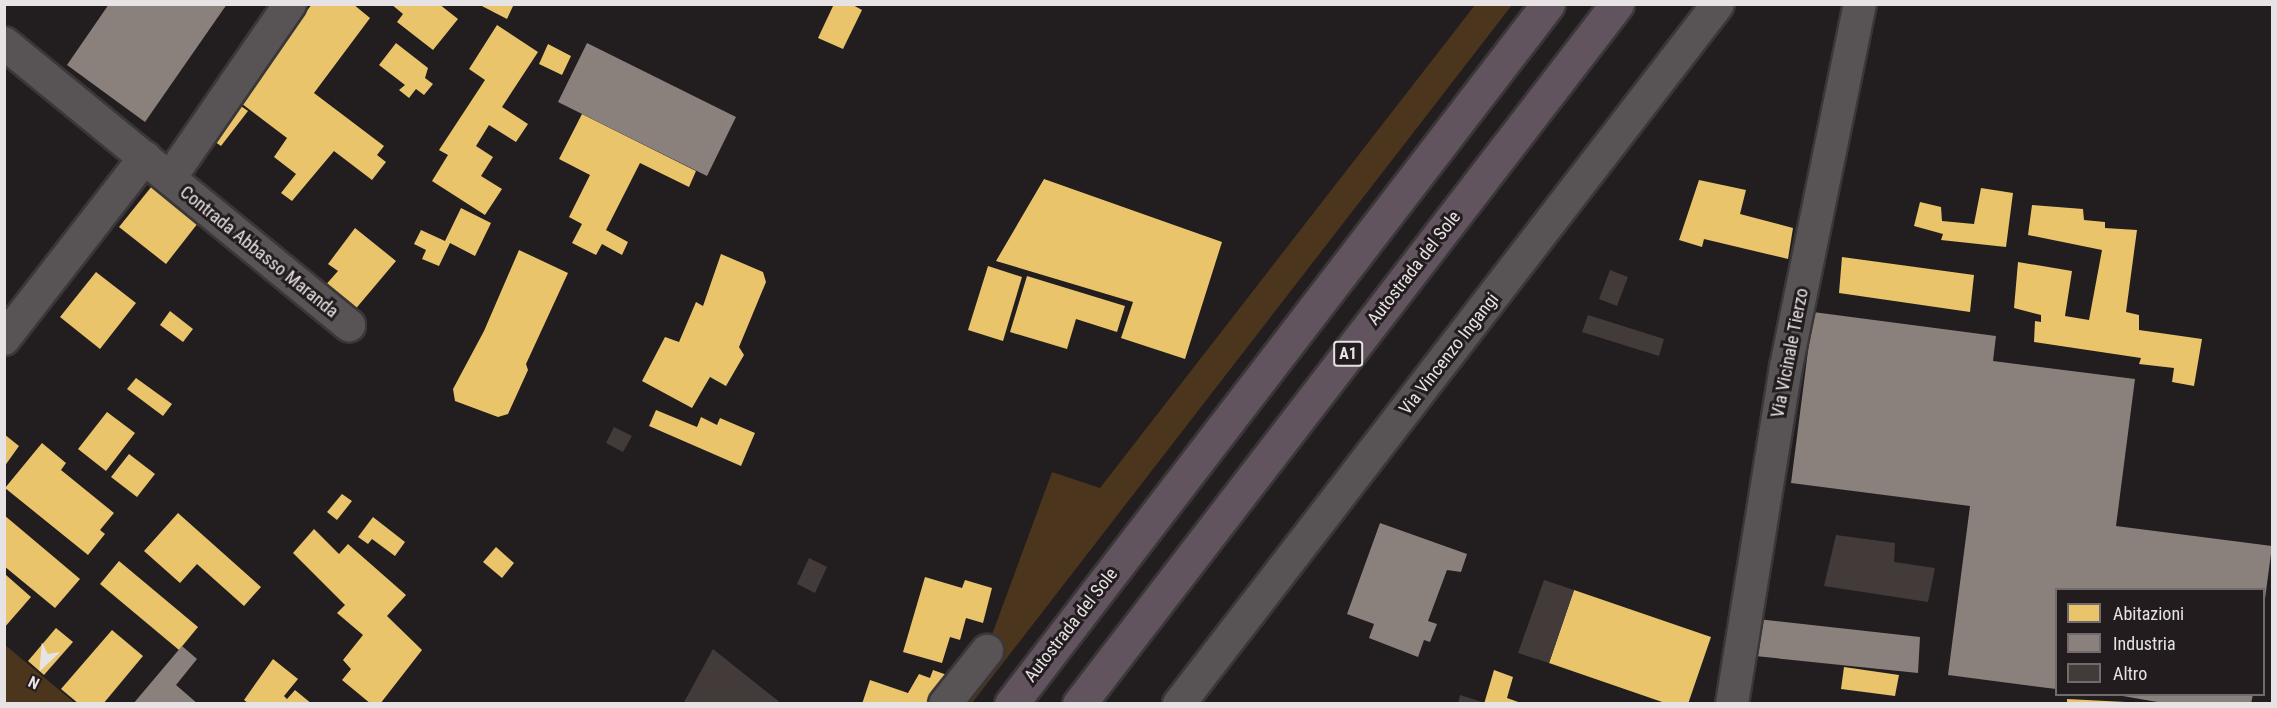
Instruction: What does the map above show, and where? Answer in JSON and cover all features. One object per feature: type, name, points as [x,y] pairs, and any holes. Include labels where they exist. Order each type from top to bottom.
[{"type":"highway","name":"Autostrada del Sole","points":[[1011,704],[1548,4]]},
{"type":"highway","name":"Autostrada del Sole","points":[[1079,704],[1617,4]]},
{"type":"street","name":"Contrada Abbasso Maranda","points":[[170,178],[290,4]]},
{"type":"street","name":"Via Vincenzo Ingangi","points":[[1179,704],[1719,4]]},
{"type":"street","name":"Via Vicinale Tierzo","points":[[1732,704],[1786,367],[1860,4]]},
{"type":"street","name":"Contrada Abbasso Maranda","points":[[4,43],[349,325]]},
{"type":"street","points":[[4,339],[144,158]]},
{"type":"street","points":[[945,704],[987,651]]},
{"type":"shaded area","points":[[1475,5],[1512,5],[972,703],[956,704],[990,640],[1052,472],[1100,488]]},
{"type":"shaded area","points":[[5,645],[75,703],[5,703]]},
{"type":"building: Abitazioni","points":[[312,4],[353,4],[370,18],[314,93],[384,146],[377,155],[386,162],[372,180],[334,151],[292,201],[281,193],[296,174],[274,157],[287,138],[233,97],[272,58]]},
{"type":"building: Abitazioni","points":[[391,4],[439,4],[458,19],[433,50],[397,22],[403,14]]},
{"type":"building: Abitazioni","points":[[478,4],[514,4],[507,19]]},
{"type":"building: Abitazioni","points":[[834,4],[851,4],[862,10],[843,49],[818,38]]},
{"type":"building: Abitazioni","points":[[497,25],[538,52],[502,107],[528,124],[516,142],[489,125],[476,146],[493,157],[481,176],[502,189],[485,215],[432,181],[448,155],[439,150],[485,80],[469,69]]},
{"type":"building: Abitazioni","points":[[396,43],[428,68],[425,78],[433,84],[424,95],[416,89],[409,98],[399,90],[405,85],[379,65]]},
{"type":"building: Abitazioni","points":[[548,44],[571,56],[562,75],[539,64]]},
{"type":"building: Abitazioni","points":[[238,104],[248,111],[221,146],[211,139]]},
{"type":"building: Abitazioni","points":[[582,114],[696,171],[689,187],[640,163],[606,230],[628,242],[622,255],[602,244],[596,255],[572,243],[582,224],[569,217],[590,175],[559,159]]},
{"type":"building: Abitazioni","points":[[1044,179],[1222,242],[1185,359],[1121,338],[1133,302],[996,261]]},
{"type":"building: Abitazioni","points":[[1699,180],[1746,190],[1740,214],[1793,228],[1788,259],[1704,239],[1702,247],[1679,240]]},
{"type":"building: Abitazioni","points":[[152,186],[198,223],[166,264],[119,227]]},
{"type":"building: Abitazioni","points":[[1981,188],[2013,193],[2006,247],[1941,240],[1943,234],[1914,226],[1920,202],[1941,207],[1942,221],[1974,224]]},
{"type":"building: Abitazioni","points":[[2032,205],[2083,209],[2084,220],[2105,222],[2105,228],[2137,230],[2126,312],[2139,315],[2139,330],[2202,339],[2194,386],[2172,382],[2174,368],[2139,364],[2141,358],[2034,342],[2035,321],[2041,322],[2041,315],[2014,308],[2018,262],[2072,271],[2065,316],[2089,320],[2102,250],[2028,235]]},
{"type":"building: Abitazioni","points":[[461,208],[491,223],[475,256],[450,243],[439,266],[422,259],[426,250],[414,244],[421,230],[445,241]]},
{"type":"building: Abitazioni","points":[[355,228],[396,261],[353,312],[323,288],[338,271],[328,264]]},
{"type":"building: Abitazioni","points":[[519,250],[568,273],[526,364],[528,370],[508,414],[498,417],[455,401],[453,389],[484,331]]},
{"type":"building: Abitazioni","points":[[721,254],[763,272],[766,282],[739,347],[744,355],[726,386],[710,377],[692,408],[642,381],[665,337],[679,342],[696,302],[703,306]]},
{"type":"building: Abitazioni","points":[[1842,257],[1974,275],[1970,312],[1839,293]]},
{"type":"building: Abitazioni","points":[[988,266],[1022,277],[1003,341],[968,330]]},
{"type":"building: Abitazioni","points":[[96,272],[136,303],[100,349],[60,317]]},
{"type":"building: Abitazioni","points":[[1027,276],[1125,306],[1117,332],[1076,319],[1067,349],[1010,332]]},
{"type":"building: Abitazioni","points":[[170,311],[193,329],[183,342],[160,325]]},
{"type":"building: Abitazioni","points":[[136,378],[172,404],[163,416],[127,389]]},
{"type":"building: Abitazioni","points":[[656,410],[697,427],[701,417],[717,425],[720,418],[755,433],[741,466],[649,426]]},
{"type":"building: Abitazioni","points":[[107,412],[135,433],[106,471],[78,449]]},
{"type":"building: Abitazioni","points":[[4,434],[19,446],[4,467]]},
{"type":"building: Abitazioni","points":[[42,443],[66,463],[61,470],[114,513],[100,530],[105,534],[88,555],[5,488]]},
{"type":"building: Abitazioni","points":[[129,454],[155,474],[137,497],[111,477]]},
{"type":"building: Abitazioni","points":[[342,494],[352,501],[337,520],[327,512]]},
{"type":"building: Abitazioni","points":[[178,513],[261,587],[244,606],[197,564],[180,583],[144,551]]},
{"type":"building: Abitazioni","points":[[4,515],[80,579],[55,608],[4,566]]},
{"type":"building: Abitazioni","points":[[373,517],[405,542],[395,556],[372,539],[368,544],[358,537]]},
{"type":"building: Abitazioni","points":[[314,529],[339,554],[348,544],[406,595],[387,616],[422,650],[380,704],[371,704],[342,680],[351,669],[343,660],[363,635],[337,613],[345,605],[293,553]]},
{"type":"building: Abitazioni","points":[[496,547],[514,563],[502,578],[483,562]]},
{"type":"building: Abitazioni","points":[[119,561],[198,627],[179,650],[100,584]]},
{"type":"building: Abitazioni","points":[[6,575],[31,597],[4,628],[4,577]]},
{"type":"building: Abitazioni","points":[[925,577],[962,588],[965,580],[992,588],[983,623],[966,618],[960,640],[950,637],[942,663],[903,652]]},
{"type":"building: Abitazioni","points":[[1574,590],[1711,637],[1688,704],[1668,704],[1549,663]]},
{"type":"building: Abitazioni","points":[[56,628],[73,642],[44,675],[28,661]]},
{"type":"building: Abitazioni","points":[[112,630],[143,656],[103,704],[79,704],[61,689]]},
{"type":"building: Abitazioni","points":[[273,659],[298,679],[284,696],[287,699],[295,690],[312,704],[249,704],[244,700]]},
{"type":"building: Abitazioni","points":[[1844,667],[1899,675],[1895,696],[1841,689]]},
{"type":"building: Abitazioni","points":[[933,670],[947,675],[933,704],[862,704],[870,680],[908,693],[919,674],[930,678]]},
{"type":"building: Abitazioni","points":[[1494,670],[1513,677],[1507,698],[1524,704],[1484,704]]},
{"type":"building: Abitazioni","points":[[2067,699],[2126,702],[2126,704],[2067,704]]},
{"type":"building: Industria","points":[[109,4],[227,4],[145,122],[67,65]]},
{"type":"building: Industria","points":[[587,43],[736,117],[707,176],[558,102]]},
{"type":"building: Industria","points":[[1813,312],[1996,336],[1993,361],[2135,379],[2116,526],[2272,546],[2265,599],[2265,588],[2055,588],[2055,689],[1948,675],[1970,506],[1791,483]]},
{"type":"building: Industria","points":[[1380,523],[1467,554],[1461,572],[1447,570],[1428,621],[1437,624],[1430,642],[1424,640],[1418,657],[1369,638],[1374,624],[1347,614]]},
{"type":"building: Industria","points":[[1757,619],[1920,637],[1918,673],[1755,656]]},
{"type":"building: Industria","points":[[182,646],[197,659],[176,685],[198,704],[133,704]]},
{"type":"building: Industria","points":[[2123,696],[2253,696],[2251,704],[2169,704]]},
{"type":"building: Altro","points":[[1610,270],[1628,277],[1617,306],[1599,299]]},
{"type":"building: Altro","points":[[1588,315],[1664,339],[1659,356],[1582,332]]},
{"type":"building: Altro","points":[[614,427],[632,436],[623,452],[606,443]]},
{"type":"building: Altro","points":[[1836,535],[1895,543],[1894,562],[1935,568],[1928,602],[1824,586]]},
{"type":"building: Altro","points":[[809,558],[827,567],[815,593],[797,584]]},
{"type":"building: Altro","points":[[1544,580],[1574,590],[1549,663],[1518,653]]},
{"type":"building: Altro","points":[[713,649],[782,704],[683,704]]},
{"type":"building: Altro","points":[[1460,695],[1485,703],[1485,704],[1458,704]]}]
